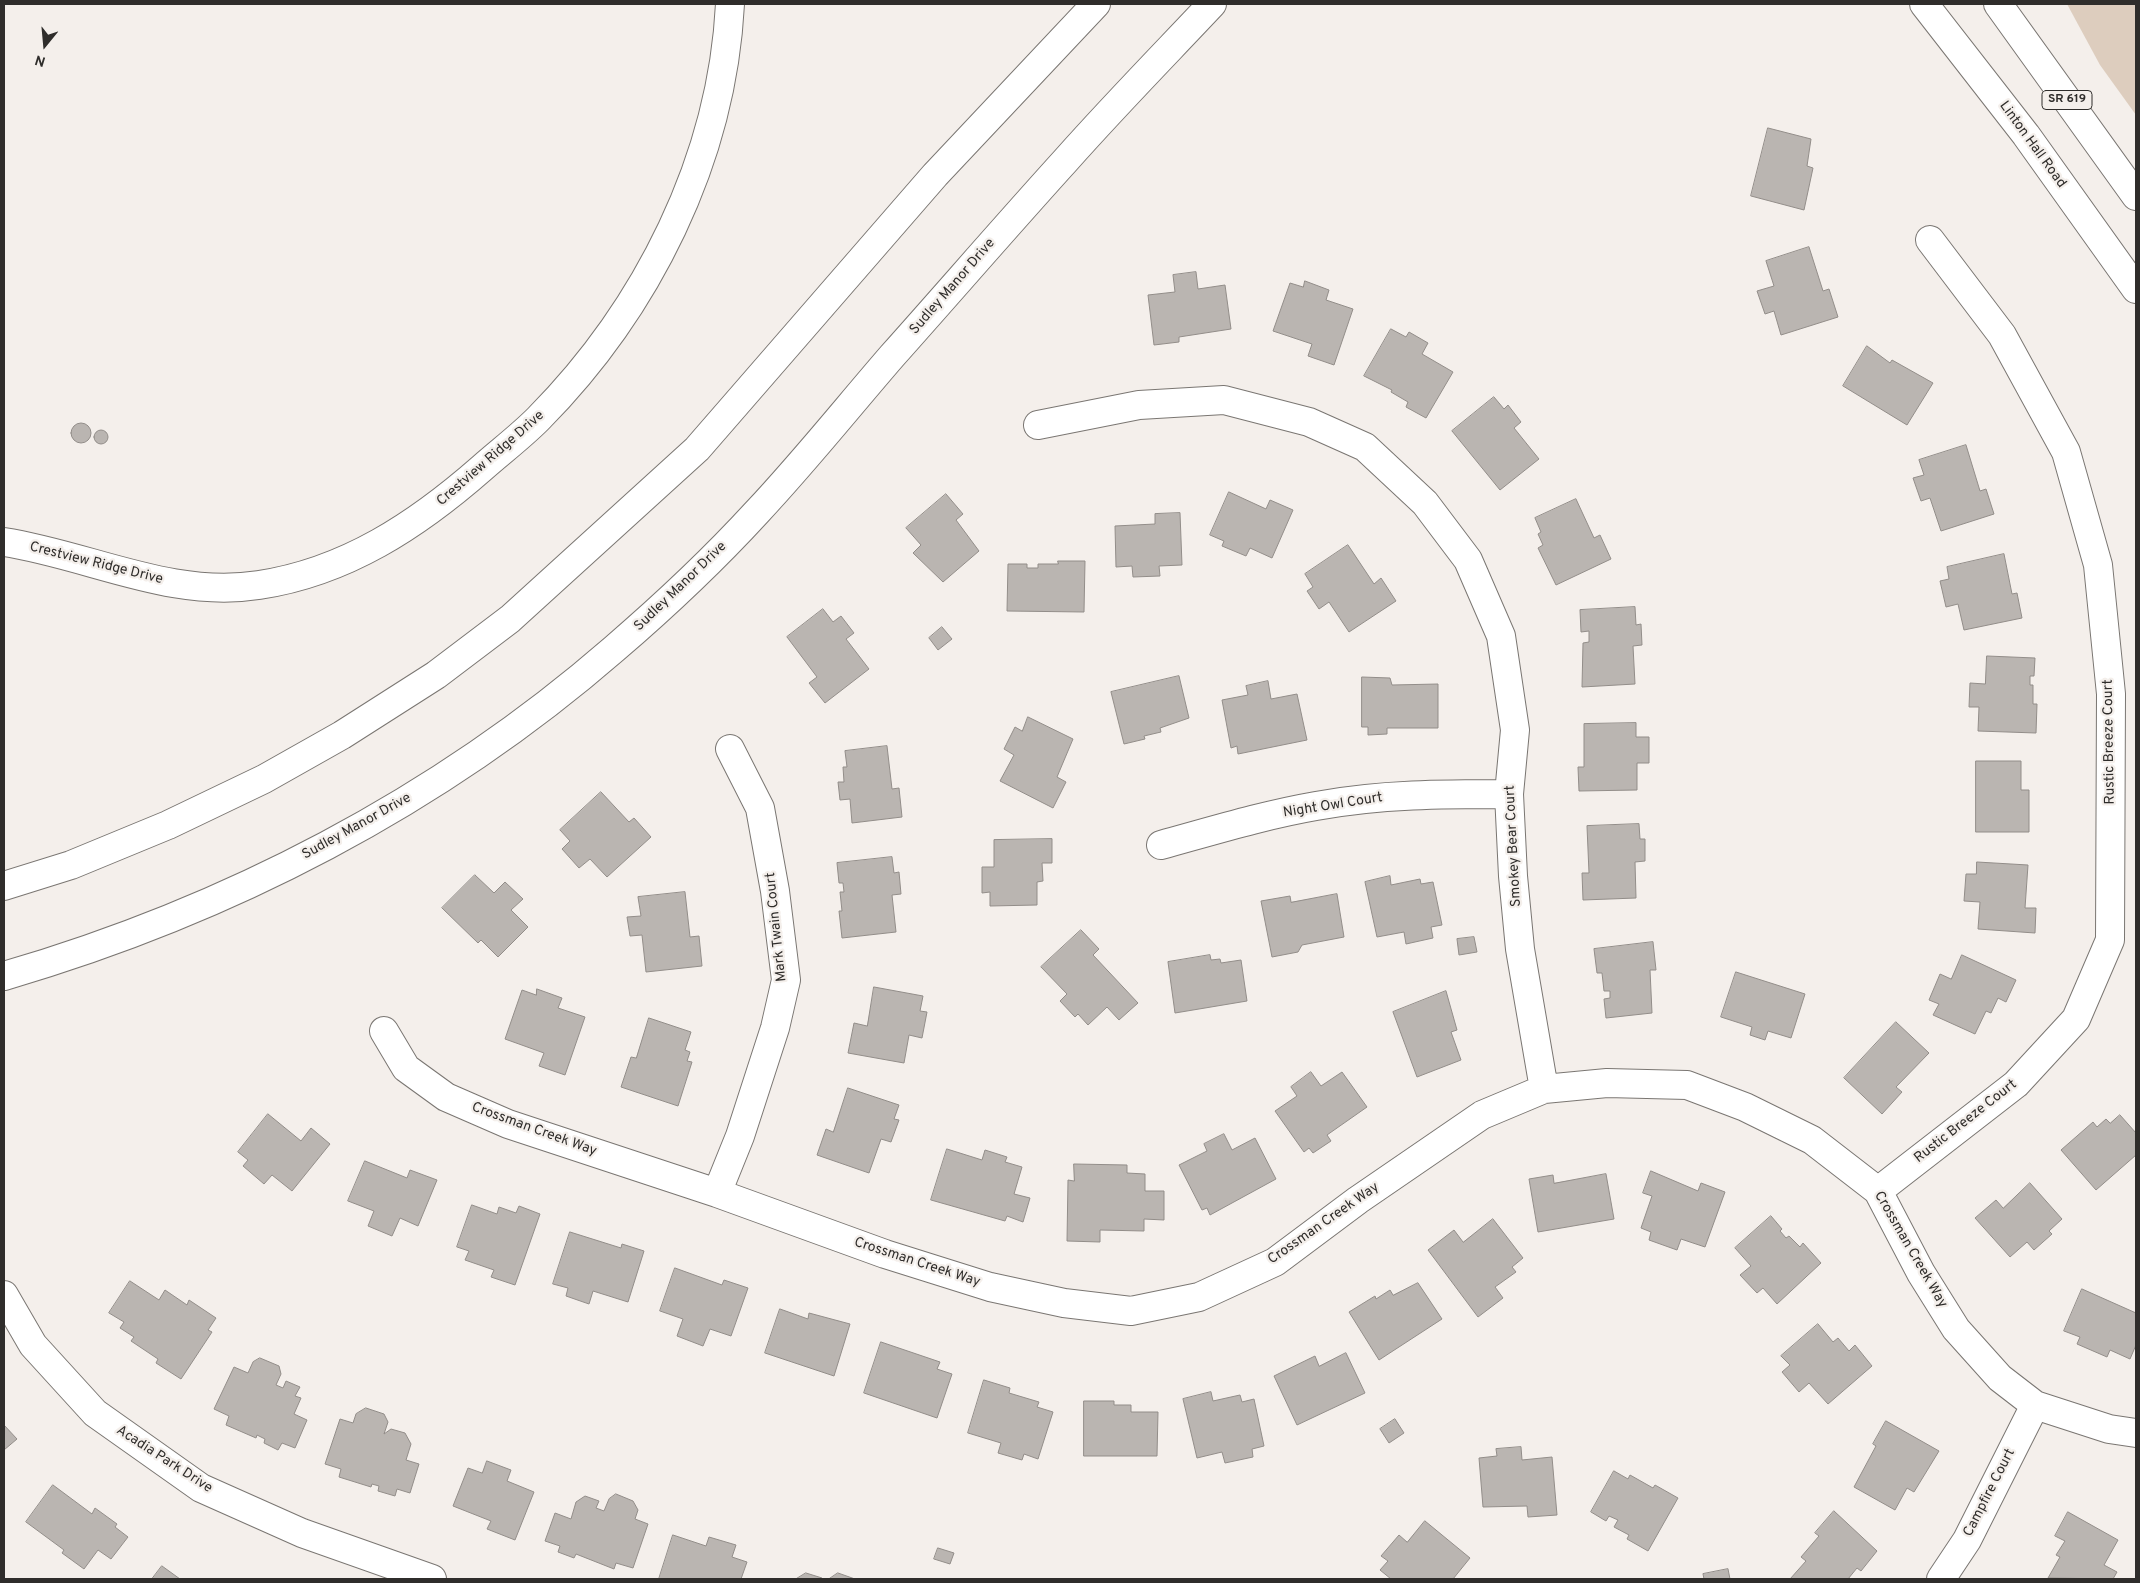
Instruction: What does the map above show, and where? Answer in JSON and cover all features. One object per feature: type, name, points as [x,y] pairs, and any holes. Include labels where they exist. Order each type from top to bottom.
[{"type":"street","name":"Crestview Ridge Drive","points":[[4,542],[52,552],[119,571],[182,585],[214,588],[257,586],[311,574],[336,565],[374,547],[403,530],[434,508],[536,421],[576,378],[602,345],[659,258],[684,205],[715,107],[724,69],[730,4]]},
{"type":"street","points":[[4,886],[71,864],[168,825],[264,779],[342,735],[428,680],[510,619],[697,449],[935,174],[1096,4]]},
{"type":"street","name":"Sudley Manor Drive","points":[[4,976],[116,940],[210,904],[277,872],[386,812],[491,747],[527,720],[613,650],[680,590],[758,512],[837,418],[1067,158],[1212,4]]},
{"type":"street","name":"Linton Hall Road","points":[[1924,4],[2026,135],[2136,289]]},
{"type":"street","name":"SR 619","points":[[1998,4],[2136,196]]},
{"type":"street","name":"Rustic Breeze Court","points":[[1878,1191],[2016,1084],[2076,1019],[2110,940],[2111,694],[2098,565],[2066,452],[2002,335],[1930,240]]},
{"type":"street","name":"Smokey Bear Court","points":[[1038,426],[1139,405],[1224,400],[1309,422],[1365,447],[1426,503],[1468,560],[1501,636],[1515,730],[1509,794],[1513,876],[1520,949],[1544,1089]]},
{"type":"street","name":"Mark Twain Court","points":[[717,1193],[746,1118],[775,1028],[786,980],[776,891],[760,808],[730,749]]},
{"type":"street","name":"Night Owl Court","points":[[1161,845],[1317,806],[1414,794],[1509,794]]},
{"type":"street","name":"Crossman Creek Way","points":[[384,1032],[406,1068],[446,1096],[508,1124],[717,1193],[886,1254],[990,1287],[1064,1303],[1131,1311],[1200,1297],[1275,1262],[1358,1200],[1482,1115],[1544,1089],[1606,1083],[1687,1085],[1745,1107],[1812,1140],[1878,1191],[1921,1273],[1956,1329],[2000,1378],[2035,1405],[2109,1430],[2136,1434]]},
{"type":"street","name":"Acadia Park Drive","points":[[4,1295],[33,1345],[95,1414],[201,1488],[302,1533],[432,1579]]},
{"type":"street","name":"Campfire Court","points":[[1941,1579],[1967,1540],[2035,1405]]},
{"type":"shaded area","points":[[2067,4],[2136,4],[2136,115],[2100,65]]},
{"type":"building","points":[[1768,128],[1811,139],[1807,166],[1813,168],[1804,210],[1751,196]]},
{"type":"building","points":[[1809,247],[1823,291],[1829,289],[1838,317],[1781,335],[1774,311],[1765,314],[1757,291],[1774,286],[1766,261]]},
{"type":"building","points":[[1196,272],[1198,289],[1225,285],[1231,329],[1179,337],[1179,342],[1154,345],[1148,295],[1175,292],[1173,275]]},
{"type":"building","points":[[1305,281],[1329,290],[1326,300],[1353,309],[1334,365],[1308,356],[1312,344],[1273,331],[1290,283],[1303,287]]},
{"type":"building","points":[[1391,329],[1406,337],[1409,332],[1428,343],[1422,354],[1453,372],[1426,418],[1406,407],[1408,402],[1391,392],[1392,390],[1364,376]]},
{"type":"building","points":[[1867,346],[1890,363],[1892,360],[1933,383],[1907,425],[1843,386]]},
{"type":"building","points":[[1494,397],[1504,409],[1508,405],[1521,422],[1514,428],[1539,459],[1500,490],[1452,431]]},
{"type":"building","points":[[81,423],[88,426],[91,433],[88,440],[81,443],[74,440],[71,433],[74,426]]},
{"type":"building","points":[[101,430],[106,432],[108,437],[106,442],[101,444],[96,442],[94,437],[96,432]]},
{"type":"building","points":[[1966,445],[1980,491],[1986,489],[1994,514],[1941,531],[1930,498],[1921,501],[1913,478],[1924,475],[1919,460]]},
{"type":"building","points":[[1229,492],[1266,509],[1270,500],[1293,510],[1272,558],[1250,548],[1246,556],[1222,546],[1224,541],[1210,535]]},
{"type":"building","points":[[946,494],[963,514],[956,520],[979,551],[943,582],[913,553],[921,545],[906,528]]},
{"type":"building","points":[[1576,499],[1594,538],[1600,535],[1611,559],[1556,585],[1538,548],[1543,545],[1538,534],[1541,532],[1535,518]]},
{"type":"building","points":[[1180,513],[1182,565],[1159,566],[1160,576],[1133,577],[1132,566],[1116,567],[1115,526],[1155,524],[1155,514]]},
{"type":"building","points":[[1348,545],[1374,584],[1381,578],[1396,601],[1349,632],[1329,602],[1319,609],[1307,591],[1313,587],[1305,574]]},
{"type":"building","points":[[2004,554],[2012,594],[2017,593],[2022,618],[1964,630],[1958,604],[1946,607],[1940,581],[1949,579],[1947,567]]},
{"type":"building","points":[[1058,561],[1085,561],[1084,612],[1007,611],[1008,564],[1027,564],[1027,568],[1038,568],[1038,564],[1058,564]]},
{"type":"building","points":[[1635,607],[1636,625],[1641,624],[1642,645],[1633,646],[1635,684],[1582,687],[1583,643],[1589,642],[1589,631],[1581,632],[1580,610]]},
{"type":"building","points":[[823,609],[833,622],[841,616],[854,633],[846,639],[869,669],[825,703],[809,683],[817,677],[787,637]]},
{"type":"building","points":[[942,627],[952,639],[938,650],[929,638]]},
{"type":"building","points":[[1987,656],[2035,658],[2034,676],[2030,676],[2030,685],[2033,685],[2033,704],[2037,704],[2036,733],[1978,731],[1979,707],[1969,707],[1970,683],[1985,684]]},
{"type":"building","points":[[1179,676],[1189,718],[1160,728],[1161,732],[1144,736],[1145,739],[1124,744],[1111,692]]},
{"type":"building","points":[[1362,677],[1390,678],[1392,685],[1438,684],[1438,728],[1387,728],[1387,734],[1368,735],[1368,727],[1362,727]]},
{"type":"building","points":[[1268,681],[1271,699],[1297,694],[1307,740],[1238,754],[1237,746],[1231,748],[1222,700],[1248,695],[1246,686]]},
{"type":"building","points":[[1028,717],[1073,739],[1057,777],[1066,782],[1053,808],[1000,781],[1014,755],[1004,749],[1015,727],[1022,731]]},
{"type":"building","points":[[1636,723],[1636,737],[1649,737],[1649,763],[1637,763],[1637,790],[1579,791],[1578,767],[1584,767],[1584,724]]},
{"type":"building","points":[[887,746],[892,789],[899,788],[902,817],[852,823],[850,799],[840,800],[838,782],[844,782],[843,767],[847,767],[845,751]]},
{"type":"building","points":[[1976,761],[2021,761],[2021,790],[2029,790],[2029,832],[1976,832]]},
{"type":"building","points":[[601,792],[629,822],[634,818],[651,837],[607,877],[590,859],[579,868],[562,849],[570,841],[560,830]]},
{"type":"building","points":[[1639,824],[1640,839],[1645,839],[1645,861],[1635,862],[1636,898],[1583,900],[1582,873],[1589,873],[1587,826]]},
{"type":"building","points":[[1052,839],[1052,863],[1042,863],[1043,881],[1037,882],[1037,905],[990,906],[990,892],[982,893],[982,867],[994,867],[994,840]]},
{"type":"building","points":[[892,857],[894,873],[899,872],[901,894],[892,895],[896,932],[842,938],[839,911],[842,911],[840,892],[844,892],[843,883],[839,883],[837,863]]},
{"type":"building","points":[[1977,862],[2028,865],[2025,908],[2036,908],[2035,933],[1978,929],[1980,902],[1964,901],[1966,874],[1976,874]]},
{"type":"building","points":[[475,875],[494,893],[505,882],[523,899],[511,910],[528,927],[498,957],[481,940],[478,943],[442,908]]},
{"type":"building","points":[[1390,876],[1391,885],[1420,879],[1421,884],[1433,882],[1442,925],[1431,927],[1433,938],[1406,944],[1404,932],[1377,937],[1365,882]]},
{"type":"building","points":[[685,892],[690,937],[699,936],[702,966],[646,972],[642,935],[630,936],[627,917],[641,916],[638,897]]},
{"type":"building","points":[[1337,894],[1344,937],[1302,945],[1298,952],[1272,957],[1261,901],[1290,896],[1291,902]]},
{"type":"building","points":[[1081,930],[1099,949],[1093,955],[1138,1003],[1119,1020],[1107,1007],[1088,1025],[1078,1014],[1075,1017],[1060,1001],[1067,994],[1041,967]]},
{"type":"building","points":[[1474,937],[1477,952],[1459,955],[1457,939]]},
{"type":"building","points":[[1653,942],[1656,970],[1650,970],[1652,1013],[1606,1018],[1604,999],[1610,998],[1610,991],[1604,991],[1602,973],[1597,973],[1594,949]]},
{"type":"building","points":[[1210,955],[1211,960],[1220,959],[1221,963],[1241,960],[1247,1001],[1175,1013],[1168,962]]},
{"type":"building","points":[[1962,955],[2016,980],[2006,1002],[1998,998],[1991,1013],[1986,1011],[1975,1034],[1933,1015],[1939,1004],[1929,1000],[1940,974],[1951,979]]},
{"type":"building","points":[[1736,972],[1805,994],[1791,1038],[1768,1031],[1765,1040],[1750,1035],[1752,1027],[1721,1017]]},
{"type":"building","points":[[874,987],[923,996],[920,1011],[927,1012],[922,1038],[909,1035],[904,1063],[848,1053],[854,1023],[867,1026]]},
{"type":"building","points":[[537,989],[562,998],[558,1008],[585,1017],[565,1075],[539,1066],[544,1053],[505,1039],[522,990],[536,995]]},
{"type":"building","points":[[1446,991],[1457,1030],[1451,1032],[1461,1060],[1417,1077],[1393,1012]]},
{"type":"building","points":[[649,1018],[691,1032],[685,1050],[690,1052],[687,1061],[692,1062],[678,1106],[621,1087],[631,1057],[636,1058]]},
{"type":"building","points":[[1896,1022],[1929,1053],[1896,1087],[1902,1092],[1882,1114],[1844,1078]]},
{"type":"building","points":[[1311,1072],[1321,1086],[1342,1072],[1367,1107],[1327,1135],[1331,1141],[1313,1153],[1309,1148],[1304,1152],[1275,1111],[1297,1096],[1291,1087]]},
{"type":"building","points":[[848,1088],[899,1105],[894,1119],[899,1120],[891,1142],[881,1139],[869,1173],[817,1155],[826,1129],[833,1132]]},
{"type":"building","points":[[268,1114],[301,1141],[311,1128],[330,1144],[292,1191],[272,1175],[264,1184],[243,1166],[248,1160],[238,1152]]},
{"type":"building","points":[[2120,1115],[2136,1133],[2136,1155],[2096,1190],[2061,1150],[2093,1122],[2097,1127],[2106,1119],[2110,1123]]},
{"type":"building","points":[[1224,1134],[1232,1150],[1255,1138],[1276,1179],[1210,1215],[1207,1208],[1202,1210],[1179,1165],[1207,1151],[1204,1144]]},
{"type":"building","points":[[947,1149],[982,1160],[985,1150],[1007,1157],[1005,1162],[1022,1167],[1014,1194],[1030,1198],[1023,1222],[1007,1216],[1005,1221],[931,1200]]},
{"type":"building","points":[[365,1161],[407,1178],[410,1170],[437,1180],[418,1226],[400,1218],[392,1236],[368,1226],[374,1211],[348,1201]]},
{"type":"building","points":[[1074,1164],[1127,1165],[1127,1173],[1145,1174],[1145,1191],[1164,1191],[1164,1220],[1144,1219],[1144,1231],[1100,1230],[1100,1242],[1067,1241],[1068,1180],[1074,1181]]},
{"type":"building","points":[[1651,1171],[1698,1191],[1701,1183],[1725,1192],[1705,1247],[1681,1239],[1677,1250],[1649,1240],[1651,1232],[1641,1228],[1652,1196],[1643,1193]]},
{"type":"building","points":[[1606,1174],[1614,1219],[1538,1232],[1529,1179],[1553,1175],[1554,1183]]},
{"type":"building","points":[[2030,1183],[2062,1219],[2049,1231],[2052,1234],[2034,1250],[2027,1242],[2010,1257],[1975,1218],[1996,1200],[2003,1208]]},
{"type":"building","points":[[472,1205],[497,1214],[499,1207],[516,1213],[519,1206],[540,1214],[515,1285],[491,1277],[494,1270],[465,1260],[469,1251],[457,1247]]},
{"type":"building","points":[[1771,1216],[1782,1229],[1780,1231],[1786,1238],[1789,1236],[1800,1247],[1803,1243],[1821,1263],[1777,1304],[1763,1288],[1757,1293],[1740,1275],[1751,1266],[1735,1248]]},
{"type":"building","points":[[1493,1219],[1523,1258],[1512,1267],[1516,1272],[1495,1287],[1503,1298],[1478,1317],[1428,1250],[1454,1230],[1463,1242]]},
{"type":"building","points":[[570,1232],[621,1248],[622,1244],[644,1251],[628,1302],[593,1291],[589,1304],[566,1296],[568,1288],[553,1284]]},
{"type":"building","points":[[675,1268],[722,1285],[724,1280],[748,1288],[731,1336],[710,1329],[703,1346],[677,1336],[683,1319],[660,1311]]},
{"type":"building","points":[[130,1281],[159,1300],[165,1290],[187,1305],[189,1300],[216,1318],[208,1330],[212,1332],[181,1379],[156,1363],[158,1359],[131,1341],[134,1337],[120,1328],[124,1322],[109,1313]]},
{"type":"building","points":[[1418,1283],[1442,1319],[1379,1360],[1349,1312],[1375,1296],[1376,1299],[1390,1290],[1393,1295]]},
{"type":"building","points":[[2082,1289],[2136,1313],[2136,1345],[2130,1359],[2110,1350],[2107,1357],[2077,1344],[2080,1337],[2064,1331]]},
{"type":"building","points":[[780,1309],[808,1319],[809,1313],[850,1324],[834,1376],[765,1353]]},
{"type":"building","points":[[1818,1324],[1833,1342],[1838,1338],[1849,1351],[1855,1345],[1872,1366],[1828,1404],[1809,1383],[1799,1392],[1782,1372],[1790,1365],[1781,1356]]},
{"type":"building","points":[[881,1342],[940,1362],[937,1369],[952,1374],[937,1418],[864,1393]]},
{"type":"building","points":[[1346,1353],[1365,1393],[1297,1425],[1274,1376],[1315,1356],[1319,1366]]},
{"type":"building","points":[[260,1358],[279,1366],[281,1374],[276,1385],[283,1388],[286,1381],[300,1387],[295,1396],[301,1398],[294,1414],[307,1420],[295,1448],[282,1443],[278,1450],[264,1443],[265,1439],[257,1435],[256,1438],[226,1425],[229,1416],[214,1409],[234,1367],[248,1373],[253,1362]]},
{"type":"building","points":[[984,1380],[1010,1388],[1009,1393],[1039,1402],[1037,1407],[1053,1412],[1038,1459],[1024,1454],[1022,1460],[998,1453],[1001,1443],[968,1433]]},
{"type":"building","points":[[1211,1392],[1213,1401],[1240,1395],[1242,1402],[1254,1399],[1264,1446],[1252,1449],[1253,1457],[1225,1463],[1222,1452],[1197,1458],[1183,1399]]},
{"type":"building","points":[[1084,1401],[1114,1401],[1114,1405],[1131,1405],[1131,1412],[1158,1412],[1157,1456],[1084,1456]]},
{"type":"building","points":[[366,1408],[384,1414],[388,1422],[384,1434],[391,1429],[405,1433],[411,1444],[406,1460],[419,1464],[410,1493],[397,1489],[395,1496],[378,1491],[379,1486],[372,1484],[371,1487],[339,1477],[341,1469],[325,1464],[340,1419],[353,1423],[356,1414]]},
{"type":"building","points":[[1395,1419],[1404,1433],[1389,1443],[1380,1429]]},
{"type":"building","points":[[1886,1421],[1939,1451],[1914,1492],[1907,1488],[1895,1510],[1854,1487],[1876,1446],[1873,1444]]},
{"type":"building","points":[[4,1425],[17,1439],[4,1450]]},
{"type":"building","points":[[1521,1447],[1522,1460],[1552,1457],[1557,1515],[1528,1517],[1527,1506],[1483,1507],[1479,1458],[1497,1456],[1496,1449]]},
{"type":"building","points":[[487,1461],[511,1470],[507,1481],[534,1492],[515,1540],[487,1529],[491,1521],[453,1506],[468,1468],[482,1473]]},
{"type":"building","points":[[1614,1471],[1628,1479],[1630,1475],[1653,1488],[1655,1485],[1678,1498],[1648,1551],[1627,1539],[1629,1535],[1614,1527],[1618,1520],[1609,1516],[1606,1521],[1591,1512]]},
{"type":"building","points":[[53,1485],[92,1514],[95,1508],[117,1524],[115,1527],[128,1537],[111,1559],[98,1550],[84,1569],[62,1553],[64,1550],[26,1522]]},
{"type":"building","points":[[616,1494],[633,1501],[638,1510],[635,1519],[648,1524],[633,1568],[616,1563],[614,1569],[576,1554],[574,1558],[558,1552],[560,1546],[545,1541],[555,1513],[571,1519],[576,1502],[585,1496],[599,1501],[596,1508],[604,1511],[609,1499]]},
{"type":"building","points":[[1834,1511],[1877,1551],[1861,1571],[1857,1568],[1848,1579],[1790,1579],[1806,1561],[1801,1557],[1819,1536],[1815,1533]]},
{"type":"building","points":[[2068,1512],[2118,1540],[2104,1565],[2117,1572],[2113,1579],[2048,1578],[2060,1557],[2056,1555],[2065,1541],[2055,1536]]},
{"type":"building","points":[[1425,1521],[1470,1558],[1453,1579],[1391,1579],[1380,1570],[1388,1561],[1381,1556],[1399,1535],[1407,1542]]},
{"type":"building","points":[[673,1535],[706,1546],[709,1537],[736,1545],[732,1557],[747,1562],[741,1579],[659,1579]]},
{"type":"building","points":[[938,1548],[954,1553],[950,1564],[934,1559]]},
{"type":"building","points":[[162,1566],[180,1579],[152,1579]]},
{"type":"building","points":[[1728,1569],[1730,1579],[1704,1579],[1703,1574]]},
{"type":"building","points":[[806,1573],[822,1578],[822,1579],[796,1579]]},
{"type":"building","points":[[838,1573],[855,1579],[829,1579]]}]
